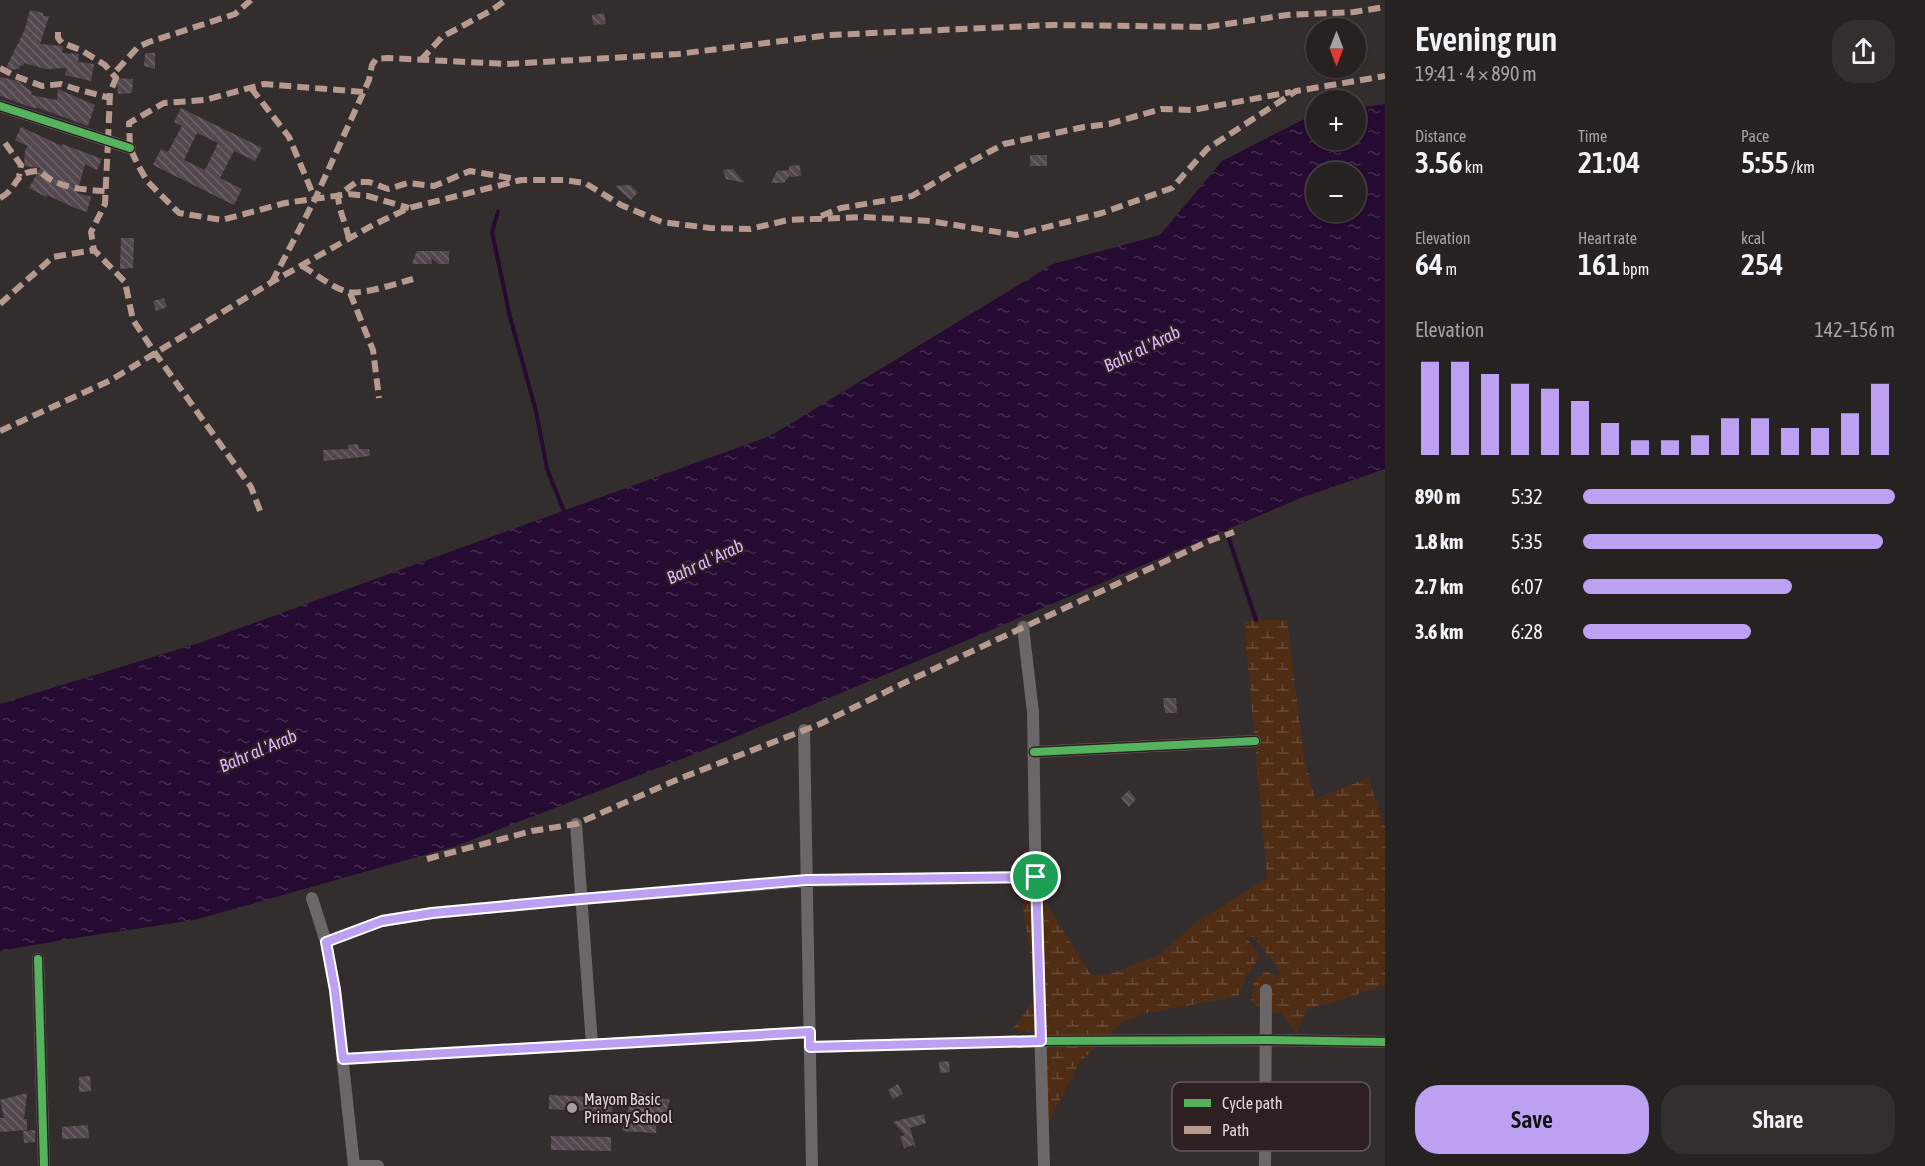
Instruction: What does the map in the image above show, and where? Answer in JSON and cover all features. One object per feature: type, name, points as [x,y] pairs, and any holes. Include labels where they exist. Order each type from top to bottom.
[{"type":"street","points":[[0,106],[130,148]]},
{"type":"street","points":[[1023,627],[1033,712],[1044,1166]]},
{"type":"street","points":[[804,730],[812,1166]]},
{"type":"street","points":[[1034,752],[1255,741]]},
{"type":"street","points":[[576,824],[592,1045]]},
{"type":"street","points":[[326,942],[382,921],[432,913],[581,899],[807,880],[1036,877]]},
{"type":"street","points":[[312,898],[326,942],[335,990],[356,1166],[378,1166]]},
{"type":"street","points":[[38,959],[44,1166]]},
{"type":"street","points":[[1266,990],[1266,1082]]},
{"type":"street","points":[[343,1059],[810,1032]]},
{"type":"street","points":[[810,1047],[1041,1041],[1385,1042]]},
{"type":"street","points":[[1265,1151],[1265,1166]]},
{"type":"green space","points":[[1287,620],[1304,758],[1315,799],[1368,778],[1385,827],[1385,986],[1308,1008],[1296,1033],[1281,1013],[1264,1013],[1251,999],[1254,981],[1266,971],[1278,978],[1281,973],[1254,937],[1246,937],[1260,957],[1247,975],[1238,996],[1143,1014],[1123,1022],[1079,1063],[1042,1135],[1035,1080],[1039,1033],[1013,1029],[1037,997],[1018,875],[1047,861],[1041,895],[1092,977],[1119,971],[1161,954],[1195,923],[1267,878],[1244,622]]},
{"type":"water","name":"Bahr al 'Arab","points":[[1385,104],[1385,469],[1303,497],[702,751],[456,846],[195,920],[0,951],[0,704],[199,643],[772,435],[1053,264],[1160,235],[1222,161],[1306,118],[1306,150],[1366,150],[1366,107]]},
{"type":"building","points":[[30,10],[44,13],[43,16],[49,16],[40,44],[63,46],[62,53],[79,54],[78,62],[94,64],[91,81],[65,75],[67,68],[46,69],[24,63],[19,69],[5,70],[25,29]]},
{"type":"building","points":[[604,13],[606,24],[593,25],[592,15]]},
{"type":"building","points":[[145,53],[155,53],[155,69],[144,66]]},
{"type":"building","points":[[0,77],[18,81],[32,92],[31,95],[57,100],[58,89],[95,105],[88,126],[0,96]]},
{"type":"building","points":[[116,78],[133,79],[132,93],[118,94]]},
{"type":"building","points":[[181,108],[262,148],[255,161],[234,151],[220,178],[242,189],[234,205],[153,165],[161,149],[168,152],[182,126],[174,122]],"holes":[[[197,133],[218,143],[205,170],[184,160]]]},
{"type":"building","points":[[21,127],[62,146],[62,144],[102,159],[97,170],[85,164],[77,193],[91,197],[87,212],[47,195],[46,197],[29,188],[40,168],[24,166],[25,151],[28,146],[15,140]]},
{"type":"building","points":[[1030,155],[1047,155],[1047,166],[1030,166]]},
{"type":"building","points":[[800,165],[801,176],[790,177],[790,175],[784,183],[771,183],[777,171],[789,170],[789,166]]},
{"type":"building","points":[[733,169],[745,183],[726,179],[723,170]]},
{"type":"building","points":[[630,185],[638,192],[631,200],[615,186]]},
{"type":"building","points":[[121,238],[134,238],[133,268],[120,269]]},
{"type":"building","points":[[417,251],[449,251],[449,264],[439,264],[431,258],[432,264],[412,264]]},
{"type":"building","points":[[164,298],[167,307],[156,311],[153,301]]},
{"type":"building","points":[[358,444],[359,449],[369,449],[370,456],[324,461],[323,450],[349,449],[348,445]]},
{"type":"building","points":[[1163,698],[1176,698],[1177,713],[1165,713]]},
{"type":"building","points":[[1129,790],[1136,799],[1129,807],[1121,798]]},
{"type":"building","points":[[949,1061],[950,1072],[940,1073],[939,1062]]},
{"type":"building","points":[[90,1076],[91,1091],[79,1092],[79,1077]]},
{"type":"building","points":[[898,1084],[903,1094],[893,1099],[888,1090]]},
{"type":"building","points":[[637,1092],[670,1100],[664,1118],[657,1115],[656,1133],[622,1131],[631,1098],[635,1099]]},
{"type":"building","points":[[27,1093],[24,1119],[27,1119],[27,1130],[0,1132],[0,1118],[4,1118],[0,1100]]},
{"type":"building","points":[[549,1095],[613,1098],[612,1112],[549,1109]]},
{"type":"building","points":[[924,1114],[926,1123],[910,1128],[916,1148],[913,1145],[904,1148],[900,1137],[905,1135],[893,1122]]},
{"type":"building","points":[[88,1125],[89,1138],[62,1139],[62,1127]]},
{"type":"building","points":[[35,1130],[35,1142],[24,1143],[23,1131]]},
{"type":"building","points":[[551,1136],[611,1137],[611,1151],[551,1150]]},
{"type":"waterway","points":[[498,212],[492,232],[510,317],[536,411],[547,469],[564,511]]},
{"type":"waterway","points":[[1225,527],[1256,620]]},
{"type":"marked path","points":[[108,141],[110,93],[116,78],[116,71],[138,47],[235,14],[251,0]]},
{"type":"marked path","points":[[421,60],[442,37],[506,0]]},
{"type":"marked path","points":[[272,282],[315,199],[369,80],[372,65],[376,59],[507,64],[678,54],[829,35],[1053,25],[1207,27],[1287,15],[1354,12],[1385,7]]},
{"type":"marked path","points":[[58,32],[58,38],[62,43],[81,50],[105,65],[116,78]]},
{"type":"marked path","points":[[0,68],[42,86],[61,84],[110,98]]},
{"type":"marked path","points":[[0,431],[111,380],[272,282],[373,225],[409,208],[521,180],[564,180],[585,183],[621,205],[662,222],[710,228],[750,229],[788,220],[863,217],[930,221],[1016,235],[1102,213],[1172,188],[1207,149],[1296,91],[1385,76]]},
{"type":"marked path","points":[[363,92],[264,84],[205,100],[164,103],[129,123],[130,148],[147,181],[179,213],[222,220],[285,203],[349,194],[368,196],[409,208]]},
{"type":"marked path","points":[[251,88],[289,137],[315,199]]},
{"type":"marked path","points":[[821,216],[841,208],[912,196],[1004,144],[1109,124],[1161,109],[1193,110],[1291,92]]},
{"type":"marked path","points":[[108,141],[105,204],[91,232],[94,250],[125,282],[133,320],[251,487],[262,516]]},
{"type":"marked path","points":[[5,143],[21,165],[19,176]]},
{"type":"marked path","points":[[0,198],[7,194],[24,174],[40,171],[46,177],[62,185],[106,191]]},
{"type":"marked path","points":[[349,239],[338,196],[356,182],[369,182],[388,189],[408,183],[434,186],[470,171],[516,179]]},
{"type":"marked path","points":[[0,304],[53,257],[94,250]]},
{"type":"marked path","points":[[302,266],[330,284],[348,292],[371,290],[413,279]]},
{"type":"marked path","points":[[350,293],[373,350],[379,398]]},
{"type":"marked path","points":[[427,859],[532,831],[576,824],[681,778],[820,724],[1209,541],[1234,532]]},
{"type":"cycle path","points":[[0,106],[130,148]]},
{"type":"cycle path","points":[[1034,752],[1255,741]]},
{"type":"cycle path","points":[[326,942],[382,921],[432,913],[581,899],[807,881],[1036,877]]},
{"type":"cycle path","points":[[38,959],[44,1166]]},
{"type":"cycle path","points":[[810,1047],[1041,1041],[1385,1042]]},
{"type":"place","name":"Mayom Basic Primary School","points":[[572,1108]]},
{"type":"route","points":[[1036,877],[1041,1041],[810,1047],[810,1032],[343,1059],[335,990],[326,942],[382,921],[432,913],[807,880],[1036,877]]}]
